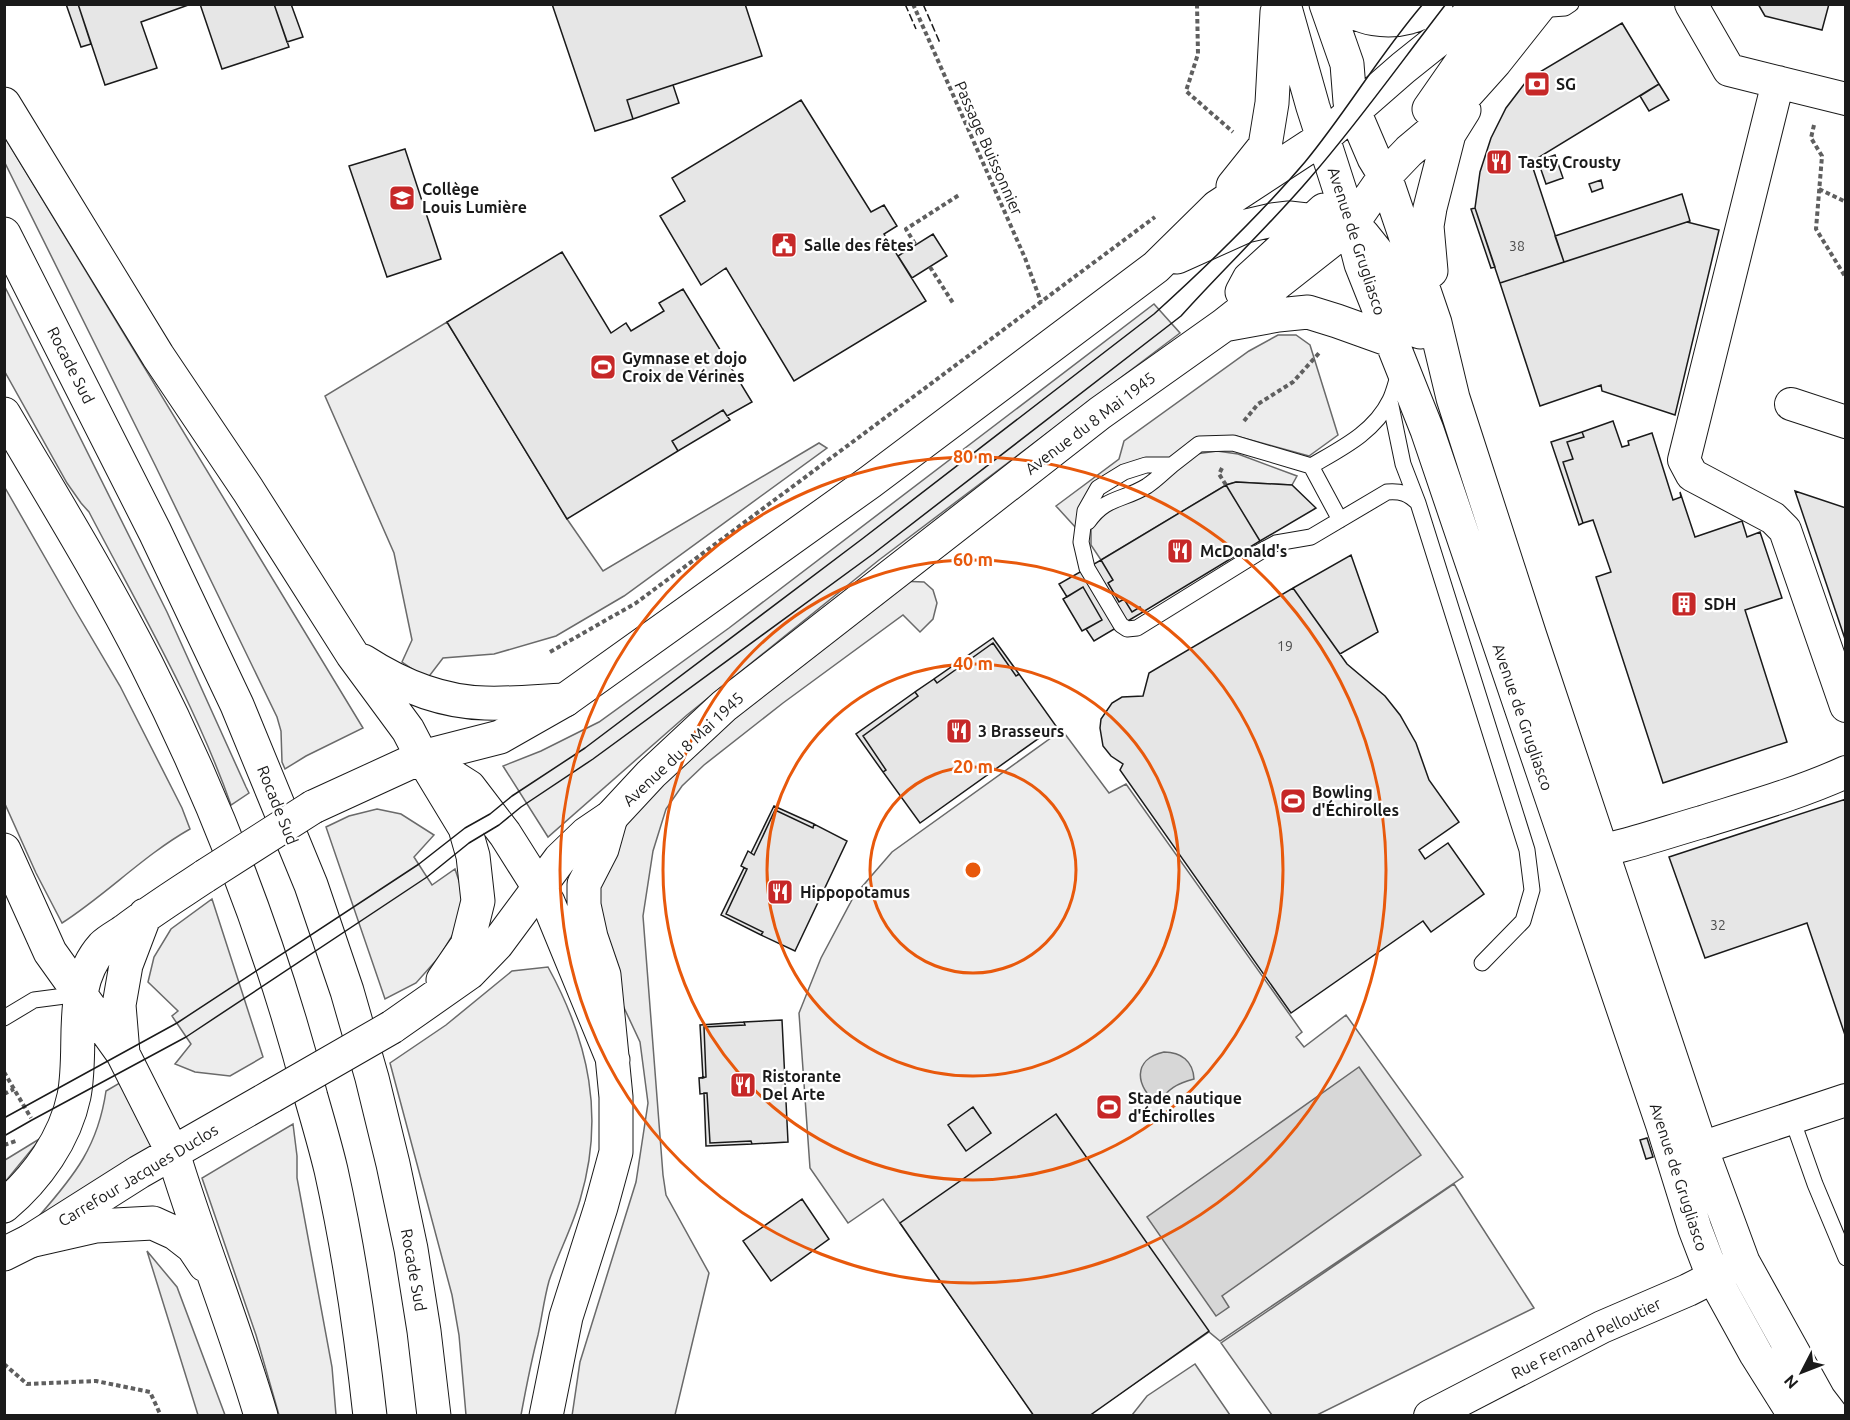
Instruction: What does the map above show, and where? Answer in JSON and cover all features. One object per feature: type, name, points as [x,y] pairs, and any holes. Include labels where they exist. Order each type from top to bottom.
[{"type":"main road","points":[[4,1206],[21,1191],[53,1149],[65,1123],[74,1097],[80,994],[87,972],[104,946],[146,915],[313,807],[422,757],[500,737],[565,700],[870,482],[1156,267],[1217,207],[1265,146],[1272,103],[1278,4]]},
{"type":"main road","name":"Avenue de Grugliasco","points":[[1284,4],[1361,264],[1427,430],[1713,1276],[1756,1354],[1795,1416]]},
{"type":"main road","points":[[1290,4],[1352,106]]},
{"type":"main road","name":"Avenue de Grugliasco","points":[[1326,4],[1347,64],[1352,106],[1379,167],[1436,323],[1453,398],[1701,1148],[1743,1262],[1813,1389],[1832,1416]]},
{"type":"main road","points":[[1342,4],[1350,12],[1381,20],[1412,17],[1436,4]]},
{"type":"main road","points":[[1217,207],[1324,137],[1352,106],[1483,4]]},
{"type":"main road","points":[[1409,151],[1425,116],[1440,92],[1502,4]]},
{"type":"main road","name":"Avenue du 8 Mai 1945","points":[[612,817],[651,774],[724,706],[1100,413],[1224,325],[1351,225],[1379,167],[1409,151],[1434,130],[1495,62],[1539,7]]},
{"type":"main road","points":[[1436,323],[1426,226],[1430,208],[1449,134],[1495,62]]},
{"type":"main road","points":[[4,104],[158,356],[248,490],[352,654],[408,730],[465,828],[472,856],[478,901],[466,945],[430,999]]},
{"type":"main road","points":[[1224,325],[1249,279],[1341,193],[1379,167]]},
{"type":"main road","points":[[1156,267],[1246,226],[1289,218],[1351,225],[1364,235],[1387,265],[1453,398]]},
{"type":"main road","name":"Rocade Sud","points":[[4,234],[149,522],[237,705],[310,885],[347,991],[372,1078],[393,1164],[411,1249],[434,1416]]},
{"type":"main road","points":[[1224,325],[1308,312],[1396,353]]},
{"type":"main road","points":[[4,414],[109,594],[146,663],[214,811],[246,890],[297,1040],[331,1169],[363,1353],[370,1416]]},
{"type":"main road","points":[[352,654],[392,679],[451,700],[485,703],[565,700]]},
{"type":"main road","points":[[422,757],[469,787],[505,834],[548,902],[613,1060]]},
{"type":"main road","points":[[430,999],[476,966],[497,944],[560,859],[586,834],[612,817]]},
{"type":"main road","points":[[546,1416],[566,1317],[616,1152],[613,1060],[604,975],[591,937],[584,905],[584,884],[602,849],[612,817]]},
{"type":"main road","points":[[4,850],[50,952],[123,1054],[173,1153],[213,1276],[245,1361],[261,1416]]},
{"type":"main road","points":[[123,1054],[119,1005],[126,965],[146,915]]},
{"type":"main road","name":"Carrefour Jacques Duclos","points":[[17,1247],[173,1153],[392,1027],[430,999]]},
{"type":"main road","points":[[17,1247],[96,1226],[153,1223],[175,1233],[193,1247],[213,1276]]},
{"type":"street","points":[[1691,4],[1729,70],[1833,95]]},
{"type":"street","points":[[1778,82],[1684,460],[1692,476],[1773,518],[1785,530],[1845,706]]},
{"type":"street","points":[[1791,404],[1845,422]]},
{"type":"street","points":[[1570,856],[1602,852],[1734,812],[1826,781],[1845,772]]},
{"type":"street","name":"Avenue de Grugliasco","points":[[1701,1148],[1791,1116],[1845,1100]]},
{"type":"street","name":"Rue Fernand Pelloutier","points":[[1430,1416],[1602,1327],[1688,1290],[1743,1262]]},
{"type":"lane","points":[[1539,7],[1565,8],[1570,4]]},
{"type":"lane","points":[[1396,353],[1390,401],[1403,464],[1418,503],[1527,850],[1532,890],[1523,921],[1482,963]]},
{"type":"lane","points":[[1311,466],[1358,438],[1376,420],[1390,401]]},
{"type":"lane","points":[[1083,530],[1097,509],[1147,485],[1199,444],[1233,443],[1311,466],[1340,520]]},
{"type":"lane","points":[[1172,465],[1146,465],[1124,472],[1098,488],[1085,511],[1081,542],[1087,568],[1121,625],[1127,629],[1137,628],[1276,543],[1311,537],[1387,492],[1400,491],[1411,496],[1418,503]]},
{"type":"lane","points":[[4,1018],[34,1000],[80,994]]},
{"type":"lane","points":[[1791,1116],[1845,1258]]},
{"type":"path","name":"Passage Buissonnier","points":[[913,4],[1025,258],[1041,302]]},
{"type":"path","points":[[1197,4],[1198,54],[1186,91],[1214,114]]},
{"type":"path","points":[[1833,95],[1811,138],[1822,156],[1816,229],[1845,278]]},
{"type":"path","points":[[1819,189],[1845,202]]},
{"type":"path","points":[[915,244],[906,229],[959,195]]},
{"type":"path","points":[[550,652],[636,603],[1164,210]]},
{"type":"path","points":[[930,267],[952,303]]},
{"type":"path","points":[[1233,443],[1246,416],[1258,404],[1293,382],[1324,347]]},
{"type":"path","points":[[4,1072],[34,1125]]},
{"type":"path","points":[[4,1094],[14,1089]]},
{"type":"path","points":[[4,1145],[22,1139]]},
{"type":"path","points":[[4,1364],[27,1384],[96,1381],[150,1392],[161,1416]]},
{"type":"shaded area","points":[[4,136],[363,728],[285,769],[282,762],[281,731],[277,717],[5,163]]},
{"type":"shaded area","points":[[5,287],[167,612],[249,793],[231,805],[201,730],[146,620],[89,512],[67,483],[5,372]]},
{"type":"shaded area","points":[[1154,304],[1180,333],[879,560],[687,715],[548,837],[503,766],[541,751],[599,722],[729,628]]},
{"type":"shaded area","points":[[447,322],[567,519],[603,571],[819,443],[827,448],[624,596],[556,636],[494,654],[443,658],[427,679],[402,662],[412,640],[394,553],[325,396]]},
{"type":"shaded area","points":[[1278,335],[1296,335],[1310,345],[1338,435],[1309,456],[1236,436],[1167,461],[1115,474],[1077,529],[1056,506],[1119,459],[1124,441],[1249,351]]},
{"type":"shaded area","points":[[1217,451],[1238,454],[1297,476],[1292,485],[1236,482],[1226,485],[1101,560],[1091,545],[1091,524],[1106,508],[1196,454]]},
{"type":"shaded area","points":[[4,486],[120,686],[182,808],[190,829],[173,839],[62,923],[36,873],[5,804]]},
{"type":"shaded area","points":[[899,581],[924,582],[933,590],[937,603],[933,619],[920,632],[903,615],[783,703],[704,765],[682,786],[666,809],[653,851],[643,916],[663,1175],[666,1195],[709,1273],[675,1415],[572,1416],[580,1362],[636,1182],[648,1103],[640,1042],[592,939],[603,839],[648,782]]},
{"type":"shaded area","name":"Stade nautique d'Échirolles","points":[[1062,730],[1109,793],[1126,784],[1302,1032],[1296,1037],[1304,1047],[1346,1015],[1463,1177],[1220,1341],[1209,1332],[1089,1415],[1034,1415],[883,1199],[848,1223],[810,1168],[799,1013],[821,958],[854,896],[892,852]]},
{"type":"shaded area","points":[[377,809],[401,814],[434,835],[414,857],[432,885],[455,869],[464,896],[458,926],[440,956],[416,983],[385,999],[326,827],[349,816]]},
{"type":"shaded area","points":[[212,899],[263,1057],[230,1076],[195,1072],[175,1064],[191,1044],[172,1016],[178,1011],[148,982],[154,957],[171,929]]},
{"type":"shaded area","points":[[548,967],[574,1023],[589,1080],[592,1110],[587,1169],[577,1210],[549,1281],[521,1415],[466,1415],[459,1335],[452,1295],[390,1063],[446,1025],[512,971]]},
{"type":"shaded area","points":[[1164,1052],[1176,1054],[1185,1059],[1191,1067],[1194,1079],[1173,1087],[1158,1104],[1145,1090],[1140,1074],[1146,1061]]},
{"type":"shaded area","points":[[1359,1067],[1421,1155],[1222,1296],[1229,1307],[1216,1316],[1147,1217]]},
{"type":"shaded area","points":[[123,1081],[157,1156],[39,1216],[64,1187],[83,1159],[97,1128],[106,1091]]},
{"type":"shaded area","points":[[293,1124],[297,1178],[332,1367],[336,1415],[279,1415],[256,1335],[202,1178]]},
{"type":"shaded area","points":[[41,1138],[5,1182],[5,1160]]},
{"type":"shaded area","points":[[1454,1184],[1534,1308],[1317,1415],[1272,1415],[1221,1343]]},
{"type":"shaded area","points":[[147,1251],[177,1287],[225,1415],[198,1415]]},
{"type":"shaded area","points":[[1195,1364],[1230,1415],[1132,1415],[1147,1396]]},
{"type":"building","points":[[66,4],[78,4],[91,44],[81,47]]},
{"type":"building","points":[[78,4],[191,4],[141,22],[157,68],[105,85]]},
{"type":"building","points":[[200,4],[274,4],[289,47],[222,69]]},
{"type":"building","points":[[274,4],[291,4],[303,37],[287,42]]},
{"type":"building","points":[[552,4],[745,4],[762,56],[627,100],[633,119],[595,131]]},
{"type":"building","points":[[1758,4],[1829,4],[1822,30],[1765,16]]},
{"type":"building","points":[[1622,23],[1659,84],[1531,162],[1564,262],[1500,283],[1475,208],[1480,172],[1491,138],[1506,108],[1528,79]]},
{"type":"building","points":[[1659,84],[1669,100],[1649,111],[1640,96]]},
{"type":"building","points":[[673,85],[679,103],[633,119],[627,100]]},
{"type":"building","name":"Salle des fêtes","points":[[801,100],[871,212],[884,205],[897,226],[884,234],[926,301],[794,381],[726,268],[701,285],[660,216],[685,201],[672,178]]},
{"type":"building","points":[[405,149],[441,259],[387,277],[349,166]]},
{"type":"building","points":[[1555,155],[1563,178],[1546,184],[1538,161]]},
{"type":"building","points":[[1601,180],[1603,188],[1592,192],[1589,184]]},
{"type":"building","points":[[1682,194],[1690,221],[1564,262],[1555,236]]},
{"type":"building","points":[[1475,208],[1495,267],[1491,268],[1471,209]]},
{"type":"building","points":[[1687,222],[1719,230],[1675,415],[1602,391],[1601,385],[1540,406],[1500,283]]},
{"type":"building","points":[[933,234],[947,256],[912,278],[898,256]]},
{"type":"building","name":"Gymnase et dojo Croix de Vérines","points":[[562,252],[611,333],[626,323],[631,331],[664,311],[659,303],[683,289],[752,402],[727,416],[723,410],[672,441],[678,451],[567,519],[447,322]]},
{"type":"building","points":[[723,410],[730,420],[678,451],[672,441]]},
{"type":"building","name":"SDH","points":[[1613,421],[1622,447],[1629,445],[1628,441],[1652,433],[1673,500],[1681,497],[1680,492],[1695,537],[1742,521],[1747,537],[1760,532],[1782,598],[1745,610],[1787,742],[1663,783],[1596,577],[1611,572],[1593,520],[1583,523],[1563,462],[1573,459],[1567,442],[1584,437],[1582,432]]},
{"type":"building","points":[[1582,432],[1584,437],[1567,442],[1573,459],[1563,462],[1583,523],[1579,525],[1551,442]]},
{"type":"building","points":[[1236,482],[1292,485],[1316,508],[1260,541],[1226,485]]},
{"type":"building","name":"McDonald's","points":[[1226,485],[1260,541],[1143,612],[1140,607],[1132,612],[1124,599],[1119,602],[1108,583],[1113,580],[1101,560]]},
{"type":"building","points":[[1795,491],[1846,508],[1846,642]]},
{"type":"building","points":[[1351,555],[1378,632],[1340,654],[1293,588]]},
{"type":"building","points":[[1101,560],[1113,580],[1108,583],[1119,602],[1124,599],[1132,612],[1140,607],[1143,612],[1094,641],[1086,629],[1102,620],[1083,587],[1067,597],[1059,584]]},
{"type":"building","points":[[1083,587],[1102,620],[1082,631],[1063,599]]},
{"type":"building","name":"Bowling d'Échirolles","points":[[1293,588],[1347,664],[1385,696],[1400,715],[1416,743],[1429,780],[1459,822],[1419,850],[1425,859],[1448,843],[1484,894],[1431,932],[1423,921],[1291,1013],[1120,770],[1123,764],[1111,756],[1103,746],[1100,728],[1101,719],[1112,703],[1122,697],[1143,696],[1149,673]]},
{"type":"building","points":[[993,638],[1019,674],[1016,676],[993,643],[937,683],[934,679]]},
{"type":"building","name":"3 Brasseurs","points":[[993,643],[1016,676],[1019,674],[1056,726],[920,823],[883,772],[886,770],[863,736],[918,696],[915,692],[934,679],[937,683]]},
{"type":"building","points":[[915,692],[918,696],[863,736],[886,770],[883,772],[856,734]]},
{"type":"building","points":[[1846,799],[1846,1038],[1807,923],[1705,958],[1669,857]]},
{"type":"building","points":[[774,806],[814,824],[813,828],[775,810],[754,855],[751,853]]},
{"type":"building","name":"Hippopotamus","points":[[775,810],[813,828],[814,824],[847,841],[795,951],[761,935],[763,932],[726,914],[747,869],[741,866],[748,851],[754,855]]},
{"type":"building","points":[[744,868],[747,869],[726,914],[763,932],[761,935],[721,915]]},
{"type":"building","name":"Ristorante Del Arte","points":[[782,1020],[788,1142],[710,1143],[707,1093],[700,1094],[699,1078],[706,1077],[704,1027]]},
{"type":"building","points":[[744,1022],[745,1025],[704,1027],[706,1077],[703,1078],[700,1025]]},
{"type":"building","points":[[704,1093],[707,1093],[710,1143],[751,1141],[752,1144],[706,1146]]},
{"type":"building","points":[[973,1107],[991,1133],[966,1151],[948,1125]]},
{"type":"building","points":[[1056,1114],[1209,1331],[1089,1416],[1034,1416],[900,1223]]},
{"type":"building","points":[[1647,1138],[1653,1157],[1646,1159],[1640,1140]]},
{"type":"building","points":[[802,1199],[829,1239],[771,1281],[743,1241]]},
{"type":"tram line","points":[[4,1118],[177,1023],[419,864],[465,828],[490,814],[512,796],[585,748],[862,539],[1154,314],[1232,240],[1305,162],[1423,4]]},
{"type":"tram line","points":[[4,1136],[186,1037],[427,877],[469,843],[499,825],[521,807],[593,759],[873,554],[1181,316],[1328,157],[1446,4]]},
{"type":"fence","points":[[905,4],[916,29]]},
{"type":"fence","points":[[923,4],[940,43]]},
{"type":"place","name":"SG","points":[[1537,84]]},
{"type":"place","name":"Tasty Crousty","points":[[1499,162]]},
{"type":"place","name":"Collège Louis Lumière","points":[[402,198]]},
{"type":"place","name":"Salle des fêtes","points":[[784,245]]},
{"type":"place","name":"Gymnase et dojo Croix de Vérines","points":[[603,367]]},
{"type":"place","name":"McDonald's","points":[[1180,551]]},
{"type":"place","name":"SDH","points":[[1684,604]]},
{"type":"place","name":"3 Brasseurs","points":[[959,731]]},
{"type":"place","name":"Bowling d'Échirolles","points":[[1293,801]]},
{"type":"place","name":"Hippopotamus","points":[[780,892]]},
{"type":"place","name":"Ristorante Del Arte","points":[[743,1085]]},
{"type":"place","name":"Stade nautique d'Échirolles","points":[[1109,1107]]}]
